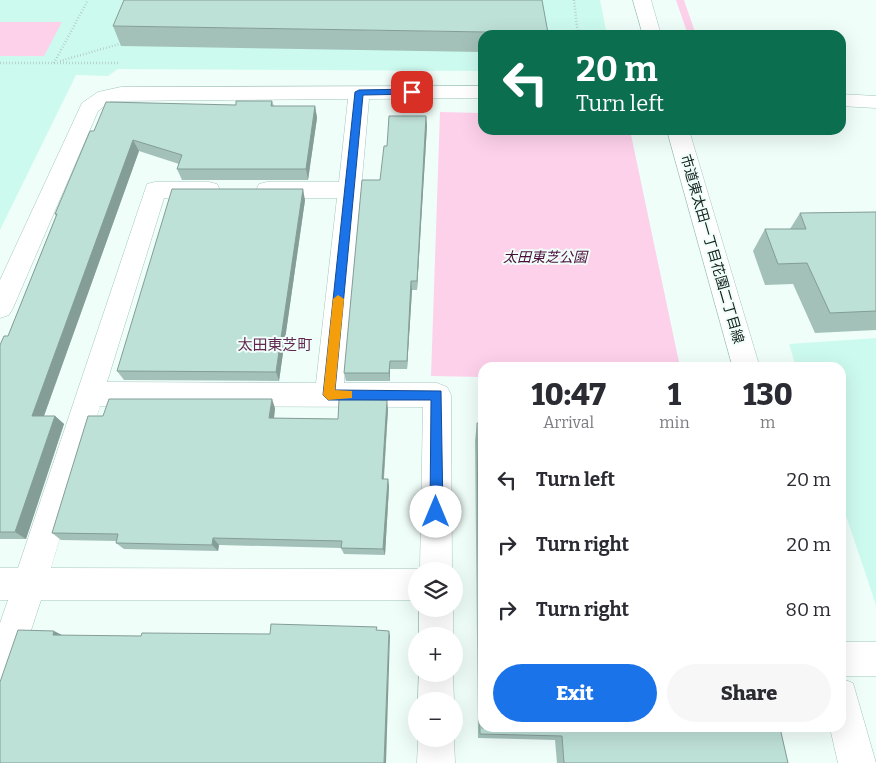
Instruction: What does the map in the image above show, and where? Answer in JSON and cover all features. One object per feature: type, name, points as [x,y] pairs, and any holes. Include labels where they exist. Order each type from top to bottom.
[{"type":"street","points":[[642,0],[651,30]]},
{"type":"street","points":[[328,395],[359,92]]},
{"type":"street","points":[[0,308],[89,108],[98,100],[121,93],[478,92]]},
{"type":"street","points":[[846,100],[876,102]]},
{"type":"street","name":"市道東太田一丁目花園二丁目線","points":[[679,135],[745,362]]},
{"type":"street","points":[[0,676],[15,584],[90,394],[155,190],[349,190]]},
{"type":"street","points":[[90,394],[437,395],[436,562]]},
{"type":"street","points":[[15,584],[408,584]]},
{"type":"street","points":[[846,659],[876,658]]},
{"type":"street","points":[[846,718],[858,763]]},
{"type":"street","points":[[436,747],[436,763]]},
{"type":"path","points":[[54,63],[88,0]]},
{"type":"path","points":[[574,0],[577,30]]},
{"type":"path","points":[[0,63],[54,63],[129,41]]},
{"type":"shaded area","points":[[0,0],[600,0],[606,30],[478,30],[478,71],[118,69],[108,76],[76,75],[0,230]]},
{"type":"shaded area","points":[[876,338],[876,605],[846,516],[846,362],[794,362],[789,344]]},
{"type":"green space","points":[[676,0],[684,0],[694,30],[686,30]]},
{"type":"green space","points":[[0,22],[62,22],[44,56],[0,56]]},
{"type":"green space","name":"太田東芝公園","points":[[440,112],[478,113],[478,135],[631,135],[679,362],[478,362],[478,377],[431,376]]},
{"type":"building","points":[[124,0],[542,0],[547,30],[478,30],[478,32],[113,26]]},
{"type":"building","points":[[236,101],[272,101],[271,106],[315,106],[306,169],[177,169],[182,155],[133,140],[32,416],[55,416],[15,532],[0,532],[0,345],[4,336],[8,336],[57,214],[55,214],[90,131],[94,131],[106,102],[236,105]]},
{"type":"building","points":[[389,116],[426,116],[417,281],[411,281],[407,361],[390,361],[389,373],[344,373],[362,180],[380,180],[384,146],[387,146]]},
{"type":"building","points":[[172,189],[303,189],[276,372],[117,371]]},
{"type":"building","points":[[876,212],[876,311],[830,313],[807,263],[778,264],[765,229],[806,229],[800,213]]},
{"type":"building","points":[[109,399],[272,399],[269,418],[338,419],[339,399],[387,400],[382,479],[388,479],[383,549],[341,548],[342,541],[213,538],[212,545],[116,543],[118,534],[52,533],[88,416],[103,416]]},
{"type":"building","points":[[477,423],[478,423],[478,527]]},
{"type":"building","points":[[271,624],[377,627],[376,630],[389,631],[384,763],[0,763],[0,682],[18,630],[54,631],[53,635],[141,636],[142,633],[270,634]]},
{"type":"building","points":[[480,732],[781,732],[788,763],[564,763],[562,736],[480,734]]},
{"type":"slow traffic","points":[[338,299],[328,395],[348,395]]},
{"type":"district","name":"太田東芝町","points":[[275,345]]},
{"type":"route","points":[[412,92],[359,92],[328,395],[437,395],[436,512]]}]
